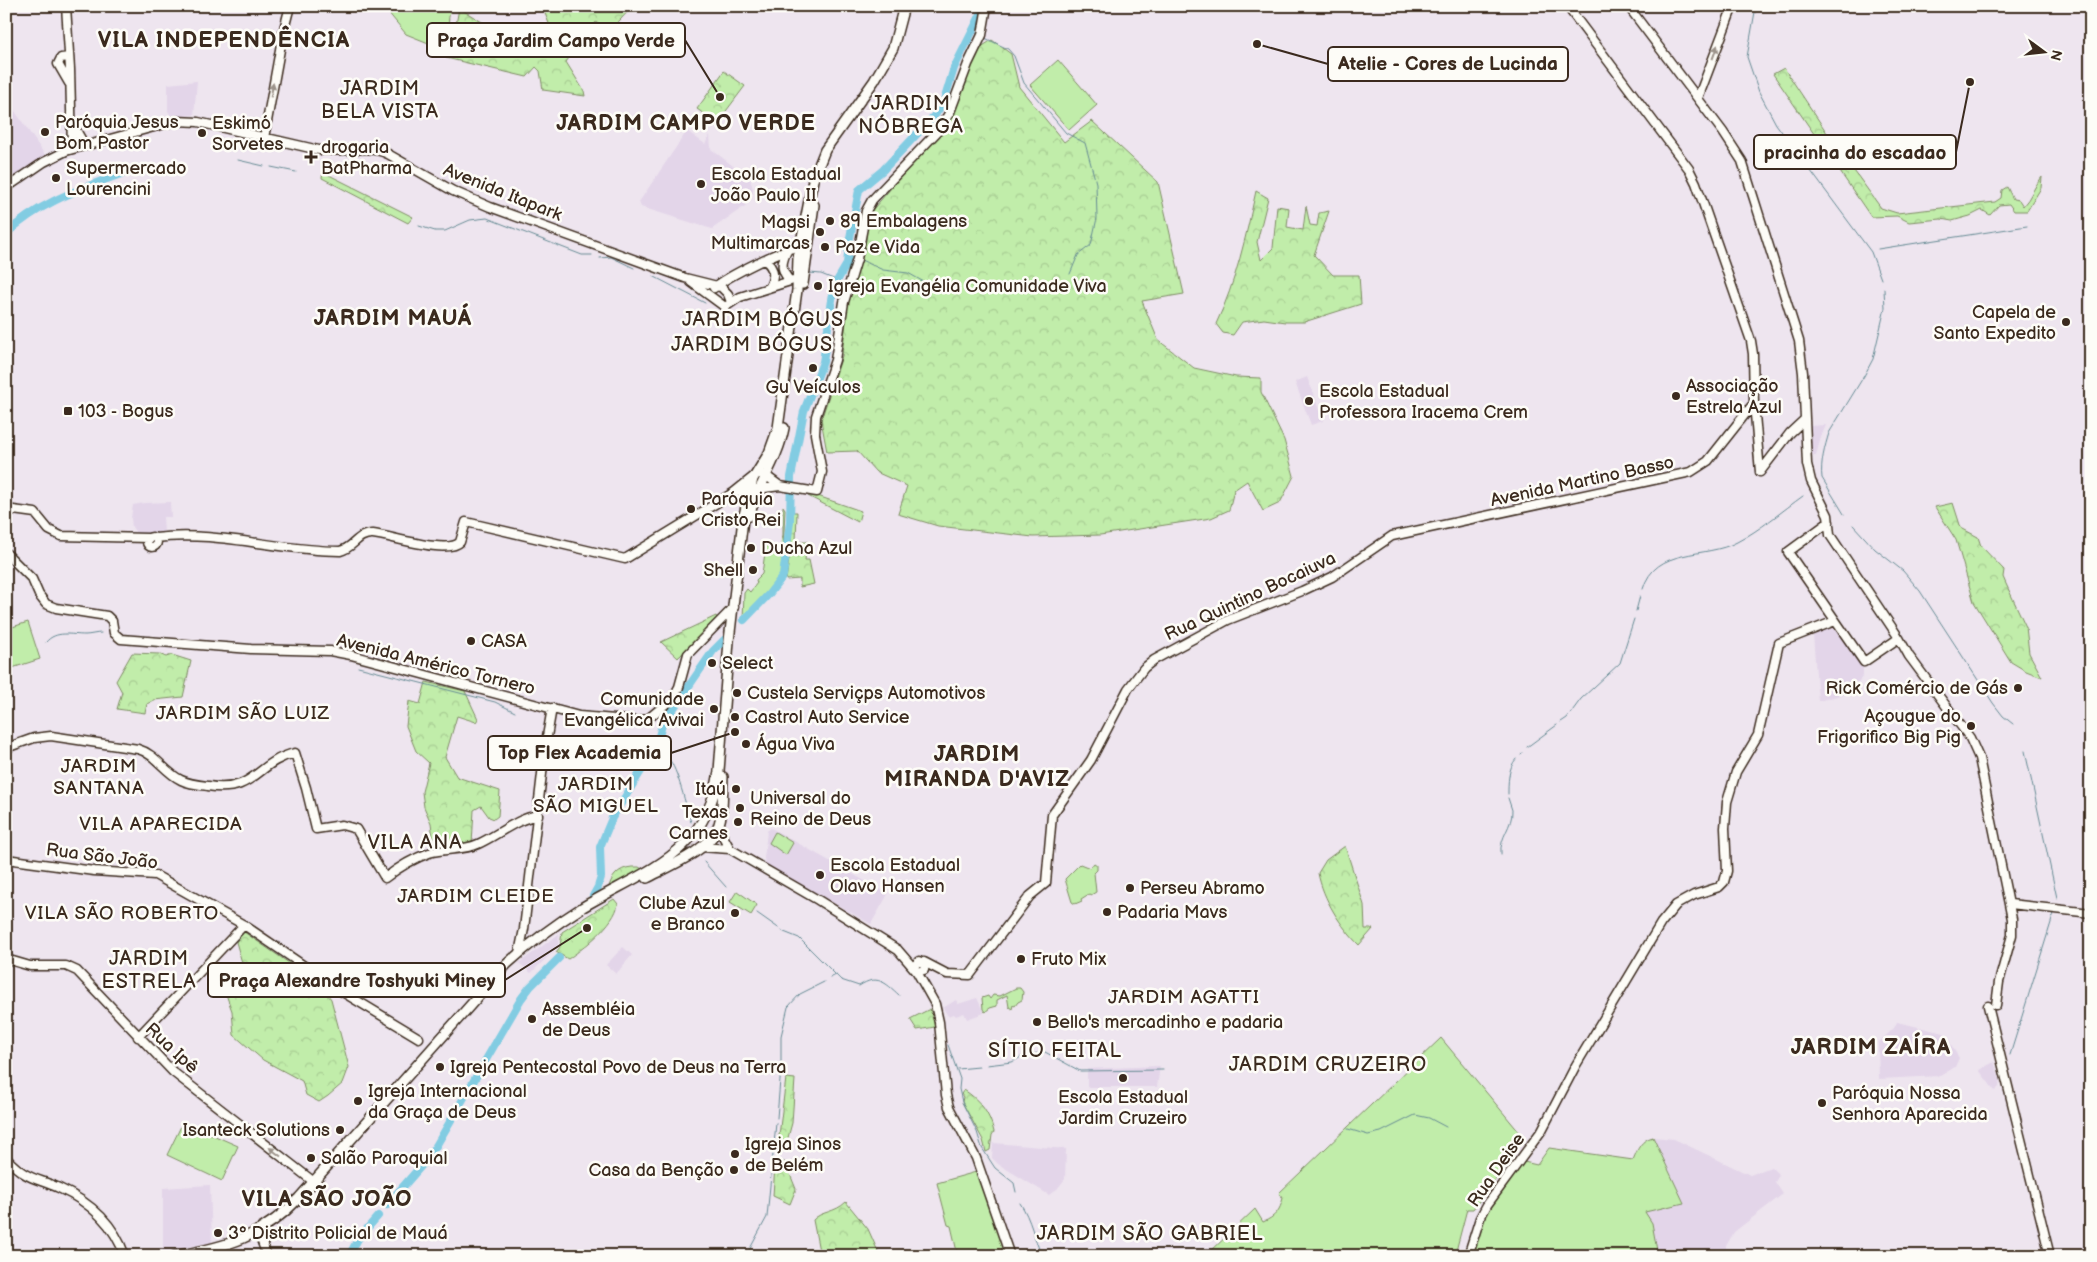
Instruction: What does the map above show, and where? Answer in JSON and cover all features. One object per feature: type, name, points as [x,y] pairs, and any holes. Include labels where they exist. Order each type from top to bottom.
[{"type":"main road","points":[[175,1256],[214,1249],[258,1234],[278,1218],[314,1182],[493,978],[519,953],[582,908],[670,858],[684,846],[705,817],[716,790],[719,771],[740,541],[754,490],[777,453],[783,432],[800,247],[813,180],[818,163],[893,48],[905,6]]},
{"type":"main road","points":[[203,1256],[226,1250],[286,1217],[304,1200],[482,997],[516,962],[570,922],[702,848],[712,839],[719,824],[743,556],[755,474],[769,453],[778,428],[797,279],[806,265],[818,180],[831,151],[891,59],[900,40],[905,6]]},
{"type":"main road","points":[[800,247],[805,252],[806,265]]},
{"type":"main road","points":[[705,817],[714,815],[719,824]]},
{"type":"main road","points":[[694,834],[692,839],[694,845],[702,848]]},
{"type":"main road","points":[[304,1200],[314,1182]]},
{"type":"street","points":[[66,6],[69,57],[66,70]]},
{"type":"street","points":[[264,138],[283,33],[290,6]]},
{"type":"street","points":[[733,493],[791,488],[817,492],[822,472],[815,434],[816,416],[835,360],[842,312],[857,259],[866,211],[879,191],[943,124],[954,103],[968,64],[982,35],[988,6]]},
{"type":"street","points":[[1567,6],[1693,175],[1751,341],[1760,472],[1790,433],[1805,419]]},
{"type":"street","points":[[1628,6],[1698,98],[1742,160],[1799,341],[1803,373],[1808,474],[1830,534],[1909,656],[1976,750],[2010,904],[2012,935],[1992,1005],[1993,1024],[1997,1048],[2050,1256]]},
{"type":"street","points":[[1698,98],[1732,6]]},
{"type":"street","points":[[69,57],[59,61],[66,70],[70,85],[72,148]]},
{"type":"street","name":"Avenida Itapark","points":[[6,188],[50,158],[72,148],[164,122],[182,120],[326,151],[373,150],[384,152],[453,191],[685,278],[717,286]]},
{"type":"street","points":[[72,123],[84,144]]},
{"type":"street","name":"Avenida Itapark","points":[[6,194],[17,186],[24,177]]},
{"type":"street","points":[[694,280],[716,279],[734,274],[788,249],[800,247]]},
{"type":"street","points":[[788,249],[782,263],[784,273],[797,279]]},
{"type":"street","points":[[764,260],[769,263],[774,277],[768,288]]},
{"type":"street","points":[[710,294],[717,286],[734,274]]},
{"type":"street","name":"Avenida Itapark","points":[[685,278],[728,304]]},
{"type":"street","points":[[717,286],[725,290],[728,304],[797,279]]},
{"type":"street","name":"Avenida Martino Basso","points":[[1386,538],[1691,472],[1708,461],[1754,403]]},
{"type":"street","points":[[1790,433],[1805,434]]},
{"type":"street","points":[[1758,450],[1767,463]]},
{"type":"street","points":[[6,509],[35,513],[49,530],[61,536],[133,538],[151,541],[179,536],[210,536],[266,545],[334,551],[347,549],[360,536],[374,534],[452,547],[460,542],[466,522],[625,558],[733,493],[755,474],[760,473],[791,488]]},
{"type":"street","points":[[1826,525],[1788,552],[1864,662],[1899,638]]},
{"type":"street","points":[[1813,536],[1830,534]]},
{"type":"street","name":"Rua Quintino Bocaiuva","points":[[924,964],[947,974],[970,975],[1030,896],[1046,883],[1052,814],[1091,760],[1128,689],[1144,668],[1154,660],[1228,620],[1332,577],[1386,538]]},
{"type":"street","name":"Avenida Américo Tornero","points":[[6,553],[32,579],[39,596],[46,604],[56,608],[110,618],[114,634],[118,638],[125,640],[251,649],[337,652],[525,703],[579,716],[607,720],[632,721],[649,718],[673,698],[679,687],[688,654],[734,607]]},
{"type":"street","name":"Rua Deise","points":[[1468,1256],[1480,1218],[1487,1205],[1542,1130],[1576,1065],[1661,923],[1676,905],[1694,896],[1720,887],[1724,882],[1727,871],[1725,821],[1727,802],[1736,772],[1758,735],[1779,643],[1835,621]]},
{"type":"street","points":[[716,625],[731,626]]},
{"type":"street","points":[[519,953],[524,929],[545,748],[552,708]]},
{"type":"street","points":[[6,748],[34,738],[51,736],[138,749],[148,753],[182,781],[227,788],[243,784],[282,757],[294,753],[306,788],[316,829],[342,825],[356,829],[385,878],[403,865],[419,857],[429,853],[474,846],[525,819],[538,815]]},
{"type":"street","points":[[719,824],[730,849]]},
{"type":"street","points":[[702,848],[730,849],[924,964]]},
{"type":"street","name":"Rua São João","points":[[6,859],[94,871],[155,875],[244,925],[334,986],[419,1038]]},
{"type":"street","points":[[2010,904],[2091,913]]},
{"type":"street","points":[[138,1037],[244,925]]},
{"type":"street","points":[[898,950],[915,969],[935,1004],[939,1022],[946,1095],[949,1107],[976,1158],[1010,1256]]},
{"type":"street","name":"Rua Ipê","points":[[6,959],[30,966],[66,966],[72,968],[88,982],[173,1072],[314,1182]]},
{"type":"street","points":[[915,969],[918,962],[924,964]]},
{"type":"street","points":[[6,1158],[22,1174],[72,1194],[103,1218],[115,1232],[125,1256]]},
{"type":"street","points":[[258,1234],[267,1256]]},
{"type":"shaded area","points":[[197,81],[194,115],[172,117],[168,111],[168,84]]},
{"type":"shaded area","points":[[8,101],[45,155],[6,185],[6,103]]},
{"type":"shaded area","name":"Escola Estadual João Paulo II","points":[[687,131],[705,144],[710,135],[711,149],[750,179],[753,189],[752,198],[745,206],[712,229],[641,207],[639,202]]},
{"type":"shaded area","name":"Escola Estadual Professora Iracema Crem","points":[[1307,377],[1323,421],[1311,425],[1295,382]]},
{"type":"shaded area","points":[[1826,425],[1816,455],[1814,456],[1811,452],[1810,426]]},
{"type":"shaded area","points":[[170,502],[171,517],[163,517],[164,533],[137,534],[132,527],[133,505]]},
{"type":"shaded area","points":[[1833,627],[1863,668],[1863,676],[1849,693],[1818,701],[1813,634]]},
{"type":"shaded area","name":"Escola Estadual Olavo Hansen","points":[[771,828],[888,894],[871,924],[765,864],[767,831]]},
{"type":"shaded area","points":[[559,934],[558,947],[531,973],[519,963]]},
{"type":"shaded area","points":[[623,947],[632,955],[616,974],[606,965]]},
{"type":"shaded area","points":[[977,998],[984,1013],[967,1019],[964,1013],[948,1016],[943,1008],[956,1000],[958,1004]]},
{"type":"shaded area","points":[[1897,1022],[1944,1033],[1959,1058],[1955,1067],[1940,1076],[1879,1079],[1878,1043],[1894,1028]]},
{"type":"shaded area","points":[[1994,1062],[2000,1079],[1999,1087],[1995,1091],[1979,1070]]},
{"type":"shaded area","name":"Escola Estadual Jardim Cruzeiro","points":[[1160,1066],[1157,1087],[1087,1087],[1087,1069]]},
{"type":"shaded area","points":[[1653,1137],[1674,1139],[1750,1175],[1771,1167],[1779,1175],[1775,1182],[1783,1194],[1734,1232],[1726,1246],[1727,1256],[1658,1256],[1652,1223],[1644,1212],[1684,1203]]},
{"type":"shaded area","points":[[993,1143],[1066,1149],[1065,1179],[1049,1195],[998,1164],[992,1158]]},
{"type":"shaded area","points":[[210,1185],[212,1242],[163,1252],[163,1188]]},
{"type":"green space","points":[[383,6],[453,6],[445,35],[431,44],[406,34]]},
{"type":"green space","points":[[542,6],[633,6],[608,33],[596,22],[566,62],[584,91],[585,96],[543,90],[540,71],[536,67],[527,77],[446,58],[440,50],[456,25],[459,8],[487,25],[497,28],[516,25],[554,36]]},
{"type":"green space","points":[[992,40],[1011,54],[1019,87],[1064,142],[1092,121],[1158,182],[1184,294],[1142,301],[1158,340],[1194,368],[1236,377],[1261,378],[1261,392],[1284,440],[1294,476],[1280,503],[1263,511],[1247,481],[1234,490],[1229,510],[1211,518],[1100,535],[1033,537],[938,526],[898,514],[907,486],[876,472],[857,451],[827,452],[821,420],[842,356],[849,291],[865,248],[868,215],[939,132],[978,49]]},
{"type":"green space","points":[[1058,60],[1097,105],[1069,130],[1030,85]]},
{"type":"green space","points":[[1784,68],[1831,139],[1881,208],[1897,213],[1995,202],[2001,198],[2002,190],[2007,187],[2013,199],[2019,200],[2023,206],[2042,177],[2041,188],[2027,211],[2014,211],[2009,204],[1999,205],[1990,215],[1982,210],[1970,216],[1952,221],[1941,219],[1909,222],[1897,216],[1871,217],[1773,74]]},
{"type":"green space","points":[[724,71],[745,86],[717,123],[697,109]]},
{"type":"green space","points":[[323,172],[413,217],[408,223],[322,178]]},
{"type":"green space","points":[[1256,191],[1268,198],[1257,242],[1261,260],[1273,248],[1277,206],[1289,208],[1287,227],[1303,230],[1306,206],[1310,225],[1317,226],[1319,213],[1329,211],[1314,255],[1333,275],[1359,275],[1361,304],[1304,322],[1264,319],[1242,322],[1233,335],[1223,333],[1216,324],[1235,275]]},
{"type":"green space","points":[[809,493],[861,511],[858,522],[808,496]]},
{"type":"green space","points":[[1953,503],[1961,528],[1978,537],[1981,546],[2004,570],[2003,577],[2026,627],[2029,653],[2042,677],[2026,671],[2011,662],[1974,602],[1956,540],[1935,507]]},
{"type":"green space","points":[[783,506],[785,509],[782,574],[765,597],[743,619],[744,593],[747,589],[750,592],[757,583],[756,580],[762,574],[766,545],[780,547],[783,535]]},
{"type":"green space","points":[[792,512],[797,512],[796,542],[809,542],[805,560],[809,560],[814,584],[800,587],[800,579],[786,580],[791,545]]},
{"type":"green space","points":[[716,616],[717,618],[678,658],[661,642]]},
{"type":"green space","points":[[28,622],[40,659],[6,670],[6,629]]},
{"type":"green space","points":[[132,653],[159,654],[166,657],[172,655],[191,661],[183,697],[154,700],[147,704],[145,713],[117,709],[122,692],[116,681]]},
{"type":"green space","points":[[426,682],[465,691],[478,719],[476,722],[457,716],[445,757],[457,777],[500,791],[498,816],[494,819],[489,817],[481,806],[474,810],[472,844],[448,848],[444,839],[433,838],[431,823],[424,807],[422,792],[429,763],[416,751],[406,726],[409,701],[420,704]]},
{"type":"green space","points":[[775,832],[793,843],[786,855],[769,843]]},
{"type":"green space","points":[[1345,846],[1364,905],[1365,929],[1373,929],[1359,945],[1346,930],[1328,902],[1318,873],[1326,860]]},
{"type":"green space","points":[[1094,863],[1097,865],[1097,870],[1094,873],[1096,892],[1091,895],[1089,894],[1081,899],[1082,901],[1075,904],[1072,902],[1065,879],[1080,864],[1090,868]]},
{"type":"green space","points":[[639,867],[645,871],[608,890],[611,881],[619,871]]},
{"type":"green space","points":[[737,891],[757,905],[751,915],[730,902]]},
{"type":"green space","points":[[614,899],[618,904],[616,912],[605,927],[590,942],[568,959],[556,952],[560,947],[562,932]]},
{"type":"green space","points":[[244,932],[321,985],[331,999],[349,1067],[343,1083],[319,1102],[306,1095],[302,1081],[263,1060],[234,1035],[232,1011],[223,986],[243,966],[236,942]]},
{"type":"green space","points":[[1020,988],[1023,992],[1022,1000],[1015,1006],[1013,1005],[1012,1009],[1009,1007],[1007,995],[997,1000],[997,1006],[985,1012],[982,998],[988,996],[990,999],[993,995],[1000,996]]},
{"type":"green space","points":[[930,1009],[935,1027],[917,1030],[910,1019]]},
{"type":"green space","points":[[1441,1038],[1520,1133],[1515,1138],[1517,1140],[1497,1165],[1502,1171],[1473,1209],[1467,1209],[1456,1251],[1467,1256],[1211,1256],[1209,1253],[1255,1209],[1263,1222],[1274,1216],[1279,1210],[1283,1198],[1279,1193]]},
{"type":"green space","points":[[786,1078],[795,1079],[792,1123],[786,1145],[778,1144]]},
{"type":"green space","points":[[964,1090],[987,1113],[992,1125],[994,1132],[990,1150],[986,1152],[983,1140],[962,1102],[963,1097],[961,1094]]},
{"type":"green space","points":[[183,1122],[238,1146],[222,1181],[167,1155]]},
{"type":"green space","points":[[1653,1137],[1684,1203],[1645,1212],[1652,1223],[1658,1256],[1472,1256],[1482,1220],[1496,1197],[1524,1162],[1537,1165],[1549,1148],[1633,1160],[1643,1142]]},
{"type":"green space","points":[[785,1162],[796,1189],[790,1204],[773,1196],[775,1164]]},
{"type":"green space","points":[[976,1172],[1007,1256],[958,1256],[951,1226],[948,1225],[937,1183]]},
{"type":"green space","points":[[846,1202],[868,1229],[880,1256],[820,1256],[813,1220],[842,1206]]},
{"type":"waterway","points":[[744,620],[783,576],[790,522],[791,477],[804,411],[823,362],[834,286],[847,264],[859,190],[883,170],[935,115],[944,101],[954,68],[981,14],[982,6]]},
{"type":"waterway","points":[[1756,6],[1747,57],[1759,92],[1776,124],[1871,252],[1881,279]]},
{"type":"waterway","points":[[972,31],[978,34]]},
{"type":"waterway","points":[[985,38],[1008,49],[1014,56],[1024,83],[1066,133],[1085,143],[1096,183],[1097,218],[1091,245],[1078,255],[1070,274]]},
{"type":"waterway","points":[[238,160],[264,166]]},
{"type":"waterway","points":[[271,167],[296,172]]},
{"type":"waterway","points":[[6,234],[51,202],[136,168]]},
{"type":"waterway","points":[[419,226],[435,231],[445,231],[470,220],[487,218],[582,255],[592,255]]},
{"type":"waterway","points":[[1878,249],[2027,226]]},
{"type":"waterway","points":[[848,256],[853,259]]},
{"type":"waterway","points":[[600,258],[611,257],[634,268]]},
{"type":"waterway","points":[[861,260],[883,270],[908,273],[931,286],[950,286]]},
{"type":"waterway","points":[[810,273],[821,274],[836,280]]},
{"type":"waterway","points":[[653,276],[705,303]]},
{"type":"waterway","points":[[1844,514],[1822,478],[1823,455],[1829,433],[1873,359],[1885,308],[1884,289]]},
{"type":"waterway","points":[[1643,589],[1649,575],[1658,566],[1683,556],[1725,547],[1737,542],[1803,496]]},
{"type":"waterway","points":[[1853,525],[1875,549],[1903,571],[1920,591],[1993,703],[2003,716],[2013,724]]},
{"type":"waterway","points":[[1636,611],[1640,596]]},
{"type":"waterway","points":[[1561,722],[1567,718],[1581,699],[1620,663],[1634,619]]},
{"type":"waterway","points":[[46,642],[50,638],[59,635],[101,633]]},
{"type":"waterway","points":[[593,896],[601,877],[600,847],[612,818],[656,747],[662,725],[713,651],[724,640]]},
{"type":"waterway","points":[[358,667],[495,702],[515,712]]},
{"type":"waterway","points":[[1527,747],[1557,725]]},
{"type":"waterway","points":[[654,750],[668,758],[672,763],[691,822]]},
{"type":"waterway","points":[[2025,751],[2057,898]]},
{"type":"waterway","points":[[1508,794],[1510,771],[1516,759]]},
{"type":"waterway","points":[[1501,854],[1502,842],[1512,816],[1508,798]]},
{"type":"waterway","points":[[704,862],[726,887]]},
{"type":"waterway","points":[[757,913],[784,932],[799,938],[841,980],[859,986],[865,982],[880,981],[899,995]]},
{"type":"waterway","points":[[2010,1055],[2054,913]]},
{"type":"waterway","points":[[387,1205],[429,1157],[521,999],[530,987],[559,958]]},
{"type":"waterway","points":[[830,978],[836,975]]},
{"type":"waterway","points":[[777,1118],[781,1067],[781,1036],[788,1007],[800,994],[824,982]]},
{"type":"waterway","points":[[948,1045],[960,1079],[959,1089],[962,1102],[977,1132],[982,1148],[995,1168],[1014,1183],[1016,1192]]},
{"type":"waterway","points":[[987,1065],[1012,1062],[1023,1056],[1045,1052],[1080,1071],[1163,1070]]},
{"type":"waterway","points":[[958,1069],[979,1067]]},
{"type":"waterway","points":[[1348,1129],[1368,1135],[1381,1132],[1415,1115],[1429,1118],[1446,1127]]},
{"type":"waterway","points":[[746,1256],[767,1217],[776,1123]]},
{"type":"waterway","points":[[1020,1203],[1042,1256]]},
{"type":"waterway","points":[[349,1256],[358,1239],[378,1216]]},
{"type":"place","name":"Atelie - Cores de Lucinda","points":[[1257,44]]},
{"type":"place","name":"pracinha do escadao","points":[[1970,82]]},
{"type":"place","name":"Praça Jardim Campo Verde","points":[[720,97]]},
{"type":"place","name":"Paróquia Jesus Bom Pastor","points":[[45,132]]},
{"type":"place","name":"Eskimó Sorvetes","points":[[202,133]]},
{"type":"place","name":"drogaria BatPharma","points":[[311,157]]},
{"type":"place","name":"Supermercado Lourencini","points":[[56,178]]},
{"type":"place","name":"Escola Estadual João Paulo II","points":[[701,184]]},
{"type":"place","name":"89 Embalagens","points":[[830,221]]},
{"type":"place","name":"Magsi Multimarcas","points":[[820,232]]},
{"type":"place","name":"Paz e Vida","points":[[825,247]]},
{"type":"place","name":"Igreja Evangélia Comunidade Viva","points":[[818,286]]},
{"type":"place","name":"Capela de Santo Expedito","points":[[2066,322]]},
{"type":"place","name":"Gu Veículos","points":[[813,368]]},
{"type":"place","name":"Associação Estrela Azul","points":[[1676,396]]},
{"type":"place","name":"Escola Estadual Professora Iracema Crem","points":[[1309,401]]},
{"type":"place","name":"103 - Bogus","points":[[68,411]]},
{"type":"place","name":"Paróquia Cristo Rei","points":[[691,509]]},
{"type":"place","name":"Ducha Azul","points":[[751,548]]},
{"type":"place","name":"Shell","points":[[753,570]]},
{"type":"place","name":"CASA","points":[[471,641]]},
{"type":"place","name":"Select","points":[[712,663]]},
{"type":"place","name":"Rick Comércio de Gás","points":[[2018,688]]},
{"type":"place","name":"Custela Serviçps Automotivos","points":[[737,693]]},
{"type":"place","name":"Comunidade Evangélica Avivai","points":[[714,709]]},
{"type":"place","name":"Castrol Auto Service","points":[[735,717]]},
{"type":"place","name":"Açougue do Frigorifico Big Pig","points":[[1971,726]]},
{"type":"place","name":"Top Flex Academia","points":[[735,732]]},
{"type":"place","name":"Água Viva","points":[[746,744]]},
{"type":"place","name":"Itaú","points":[[736,789]]},
{"type":"place","name":"Universal do Reino de Deus","points":[[740,808]]},
{"type":"place","name":"Texas Carnes","points":[[738,822]]},
{"type":"place","name":"Escola Estadual Olavo Hansen","points":[[820,875]]},
{"type":"place","name":"Perseu Abramo","points":[[1130,888]]},
{"type":"place","name":"Padaria Mavs","points":[[1107,912]]},
{"type":"place","name":"Clube Azul e Branco","points":[[735,913]]},
{"type":"place","name":"Praça Alexandre Toshyuki Miney","points":[[587,928]]},
{"type":"place","name":"Fruto Mix","points":[[1021,959]]},
{"type":"place","name":"Assembléia de Deus","points":[[532,1019]]},
{"type":"place","name":"Bello's mercadinho e padaria","points":[[1037,1022]]},
{"type":"place","name":"Igreja Pentecostal Povo de Deus na Terra","points":[[440,1067]]},
{"type":"place","name":"Escola Estadual Jardim Cruzeiro","points":[[1123,1078]]},
{"type":"place","name":"Igreja Internacional da Graça de Deus","points":[[358,1101]]},
{"type":"place","name":"Paróquia Nossa Senhora Aparecida","points":[[1822,1103]]},
{"type":"place","name":"Isanteck Solutions","points":[[340,1130]]},
{"type":"place","name":"Igreja Sinos de Belém","points":[[735,1154]]},
{"type":"place","name":"Salão Paroquial","points":[[311,1158]]},
{"type":"place","name":"Casa da Benção","points":[[734,1170]]},
{"type":"place","name":"3º Distrito Policial de Mauá","points":[[218,1233]]},
{"type":"district","name":"VILA INDEPENDÊNCIA","points":[[224,39]]},
{"type":"district","name":"JARDIM BELA VISTA","points":[[380,100]]},
{"type":"district","name":"JARDIM NÓBREGA","points":[[911,114]]},
{"type":"district","name":"JARDIM CAMPO VERDE","points":[[686,122]]},
{"type":"district","name":"JARDIM MAUÁ","points":[[393,317]]},
{"type":"district","name":"JARDIM BÓGUS","points":[[763,319]]},
{"type":"district","name":"JARDIM BÓGUS","points":[[752,344]]},
{"type":"district","name":"JARDIM SÃO LUIZ","points":[[243,712]]},
{"type":"district","name":"JARDIM MIRANDA D'AVIZ","points":[[977,766]]},
{"type":"district","name":"JARDIM SANTANA","points":[[99,776]]},
{"type":"district","name":"JARDIM SÃO MIGUEL","points":[[596,794]]},
{"type":"district","name":"VILA APARECIDA","points":[[161,823]]},
{"type":"district","name":"VILA ANA","points":[[415,842]]},
{"type":"district","name":"JARDIM CLEIDE","points":[[476,895]]},
{"type":"district","name":"VILA SÃO ROBERTO","points":[[122,912]]},
{"type":"district","name":"JARDIM ESTRELA","points":[[149,970]]},
{"type":"district","name":"JARDIM AGATTI","points":[[1184,996]]},
{"type":"district","name":"JARDIM ZAÍRA","points":[[1871,1046]]},
{"type":"district","name":"SÍTIO FEITAL","points":[[1055,1050]]},
{"type":"district","name":"JARDIM CRUZEIRO","points":[[1328,1064]]},
{"type":"district","name":"VILA SÃO JOÃO","points":[[327,1198]]},
{"type":"district","name":"JARDIM SÃO GABRIEL","points":[[1150,1233]]}]
